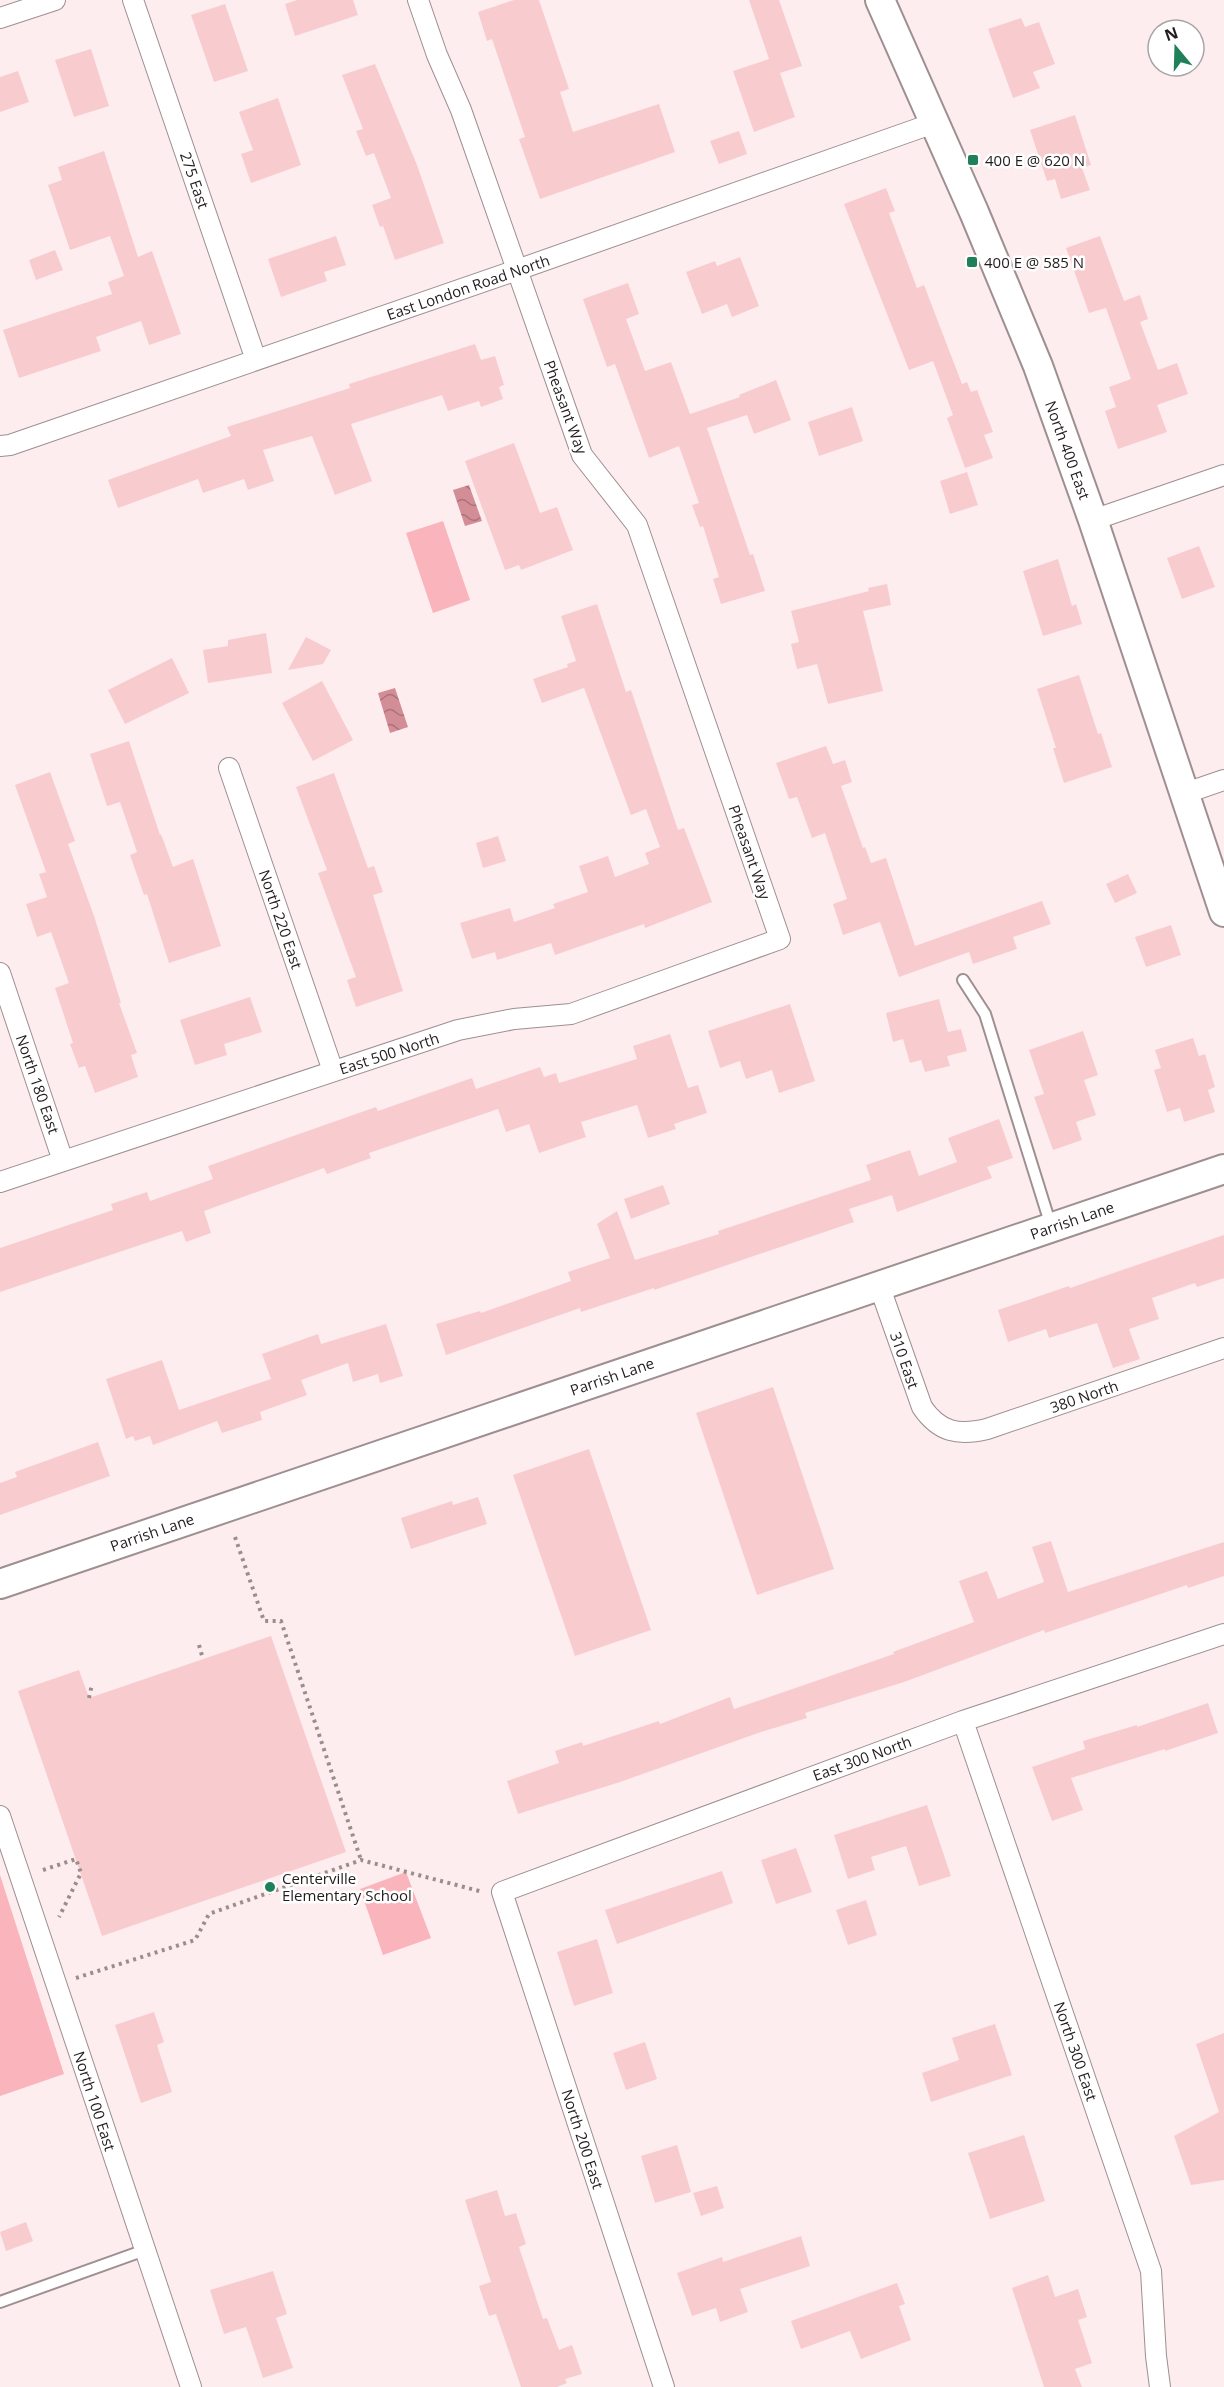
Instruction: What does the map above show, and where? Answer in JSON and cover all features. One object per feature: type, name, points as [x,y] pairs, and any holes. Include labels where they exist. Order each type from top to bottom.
[{"type":"street","points":[[0,18],[55,0]]},
{"type":"street","name":"275 East","points":[[133,0],[256,360]]},
{"type":"street","name":"Pheasant Way","points":[[418,0],[437,55],[461,110],[582,455],[638,525],[780,939]]},
{"type":"street","name":"North 400 East","points":[[880,0],[1038,366],[1224,912]]},
{"type":"street","name":"East London Road North","points":[[0,446],[10,445],[517,270],[934,123]]},
{"type":"street","points":[[1092,520],[1224,475]]},
{"type":"street","name":"North 220 East","points":[[229,768],[333,1071]]},
{"type":"street","points":[[1184,794],[1224,780]]},
{"type":"street","name":"East 500 North","points":[[0,1182],[458,1030],[514,1019],[571,1014],[780,939]]},
{"type":"street","name":"North 180 East","points":[[0,973],[63,1161]]},
{"type":"street","name":"Parrish Lane","points":[[0,1584],[1224,1169]]},
{"type":"street","name":"310 East","points":[[879,1285],[918,1397],[927,1415],[942,1428]]},
{"type":"street","name":"380 North","points":[[942,1428],[964,1433],[987,1429],[1224,1348]]},
{"type":"street","name":"East 300 North","points":[[495,1892],[963,1720],[1224,1634]]},
{"type":"street","name":"North 300 East","points":[[963,1720],[1151,2271],[1156,2356],[1161,2387]]},
{"type":"street","name":"North 100 East","points":[[0,1816],[190,2387]]},
{"type":"street","name":"North 200 East","points":[[495,1892],[664,2387]]},
{"type":"lane","points":[[963,980],[985,1014],[1051,1227]]},
{"type":"lane","points":[[0,2302],[145,2250]]},
{"type":"path","points":[[235,1537],[264,1621],[281,1621],[361,1860]]},
{"type":"path","points":[[199,1645],[203,1659]]},
{"type":"path","points":[[89,1698],[92,1684]]},
{"type":"path","points":[[43,1870],[76,1858],[81,1873],[59,1917]]},
{"type":"path","points":[[70,1980],[195,1940],[209,1914],[361,1860],[495,1892]]},
{"type":"shaded area","points":[[443,521],[470,600],[433,613],[406,533]]},
{"type":"shaded area","points":[[406,1872],[431,1938],[383,1955],[360,1889]]},
{"type":"shaded area","points":[[0,1875],[64,2074],[0,2096]]},
{"type":"water","points":[[469,485],[482,521],[465,526],[453,490]]},
{"type":"water","points":[[395,688],[408,727],[390,733],[378,693]]},
{"type":"building","points":[[297,0],[353,0],[358,15],[295,36],[285,4]]},
{"type":"building","points":[[514,0],[539,0],[569,89],[560,92],[573,132],[659,104],[675,152],[540,199],[519,139],[525,137],[492,39],[487,41],[478,12]]},
{"type":"building","points":[[749,0],[779,0],[802,66],[780,73],[795,117],[754,132],[733,71],[769,59]]},
{"type":"building","points":[[225,4],[248,71],[214,82],[191,15]]},
{"type":"building","points":[[1021,18],[1025,27],[1039,22],[1055,64],[1033,72],[1040,88],[1013,98],[988,29]]},
{"type":"building","points":[[91,49],[109,106],[74,117],[55,60]]},
{"type":"building","points":[[375,64],[417,165],[444,243],[395,260],[383,226],[380,227],[372,205],[391,198],[374,153],[366,156],[356,131],[363,129],[342,75]]},
{"type":"building","points":[[18,71],[29,102],[0,112],[0,77]]},
{"type":"building","points":[[278,98],[301,165],[251,183],[241,154],[253,150],[239,112]]},
{"type":"building","points":[[1075,115],[1091,165],[1082,168],[1090,190],[1061,199],[1055,179],[1047,181],[1030,130]]},
{"type":"building","points":[[739,131],[747,154],[719,164],[710,141]]},
{"type":"building","points":[[104,151],[138,257],[152,251],[181,334],[149,345],[141,321],[96,337],[101,351],[19,378],[3,330],[112,294],[108,282],[124,276],[110,236],[70,250],[48,185],[62,180],[58,167]]},
{"type":"building","points":[[886,188],[895,211],[889,213],[917,288],[924,285],[962,384],[967,382],[971,392],[977,390],[993,432],[984,435],[993,458],[965,468],[947,418],[953,415],[933,361],[909,370],[844,204]]},
{"type":"building","points":[[336,236],[346,265],[324,272],[327,281],[281,297],[268,259]]},
{"type":"building","points":[[1100,236],[1124,301],[1140,295],[1148,319],[1140,322],[1158,370],[1177,363],[1188,394],[1157,405],[1167,432],[1118,449],[1105,411],[1116,407],[1109,387],[1131,379],[1106,308],[1089,313],[1066,248]]},
{"type":"building","points":[[55,250],[63,270],[36,280],[29,260]]},
{"type":"building","points":[[740,257],[759,306],[732,317],[727,304],[702,314],[686,272],[715,261],[717,266]]},
{"type":"building","points":[[628,283],[639,314],[626,319],[645,371],[671,362],[690,414],[740,397],[739,395],[776,380],[791,420],[754,434],[747,415],[707,428],[750,555],[753,554],[765,591],[721,604],[713,579],[719,577],[703,526],[700,527],[692,505],[699,503],[679,446],[649,458],[615,364],[607,367],[583,299]]},
{"type":"building","points":[[475,344],[481,360],[495,356],[504,385],[499,387],[503,399],[481,407],[479,401],[448,411],[442,395],[351,424],[372,481],[335,495],[312,436],[263,450],[274,481],[248,490],[244,479],[203,493],[198,479],[118,508],[108,480],[231,436],[227,427],[350,388],[349,384]]},
{"type":"building","points":[[852,407],[863,441],[819,456],[808,422]]},
{"type":"building","points":[[514,443],[540,513],[557,507],[573,550],[521,570],[519,565],[505,570],[465,461]]},
{"type":"building","points":[[967,472],[978,505],[950,514],[940,481]]},
{"type":"building","points":[[1199,546],[1215,587],[1182,599],[1167,558]]},
{"type":"building","points":[[1058,559],[1072,606],[1076,604],[1082,624],[1043,636],[1023,571]]},
{"type":"building","points":[[887,584],[891,605],[863,611],[883,691],[828,704],[817,664],[797,669],[791,644],[799,642],[791,611],[869,591],[868,588]]},
{"type":"building","points":[[597,604],[626,692],[631,690],[678,830],[684,828],[712,902],[645,928],[644,924],[555,955],[551,943],[497,960],[495,952],[472,959],[460,923],[510,908],[514,922],[555,908],[553,904],[588,892],[579,866],[608,856],[615,877],[649,864],[645,853],[660,847],[646,809],[631,815],[584,688],[542,703],[533,679],[568,667],[567,664],[576,661],[561,616]]},
{"type":"building","points":[[266,633],[272,673],[208,683],[203,650],[228,646],[228,640]]},
{"type":"building","points":[[306,637],[331,650],[323,664],[288,670]]},
{"type":"building","points":[[172,658],[189,693],[125,724],[108,690]]},
{"type":"building","points":[[1079,675],[1098,734],[1101,733],[1112,767],[1064,783],[1053,748],[1056,748],[1037,689]]},
{"type":"building","points":[[322,681],[353,740],[313,761],[282,703]]},
{"type":"building","points":[[129,741],[173,867],[193,859],[221,946],[169,963],[147,894],[144,895],[130,855],[137,852],[120,802],[107,806],[90,754]]},
{"type":"building","points":[[826,746],[833,764],[845,760],[852,782],[841,786],[863,848],[865,847],[871,863],[886,858],[915,946],[1042,901],[1051,924],[1013,937],[1017,949],[973,964],[969,952],[899,977],[880,922],[843,935],[833,904],[847,899],[825,833],[812,838],[797,797],[789,799],[776,763]]},
{"type":"building","points":[[50,772],[75,841],[68,844],[94,916],[121,1003],[119,1003],[137,1053],[131,1055],[138,1077],[95,1093],[85,1066],[79,1068],[70,1044],[73,1043],[55,988],[69,983],[51,932],[37,937],[26,904],[47,897],[39,874],[46,872],[15,785]]},
{"type":"building","points":[[334,773],[368,868],[374,866],[383,892],[373,895],[403,991],[356,1007],[347,980],[356,977],[318,873],[327,870],[296,787]]},
{"type":"building","points":[[498,836],[506,861],[483,868],[476,843]]},
{"type":"building","points":[[1128,874],[1137,893],[1115,903],[1106,884]]},
{"type":"building","points":[[1171,925],[1181,955],[1146,967],[1135,937]]},
{"type":"building","points":[[250,997],[262,1032],[224,1044],[227,1055],[195,1065],[180,1020]]},
{"type":"building","points":[[939,999],[948,1032],[961,1029],[967,1051],[947,1056],[950,1066],[925,1072],[921,1060],[910,1063],[903,1039],[893,1042],[886,1013]]},
{"type":"building","points":[[790,1004],[815,1081],[779,1093],[772,1070],[746,1079],[740,1061],[720,1068],[708,1031]]},
{"type":"building","points":[[1083,1031],[1098,1075],[1084,1080],[1096,1115],[1076,1122],[1082,1140],[1053,1150],[1034,1097],[1044,1094],[1029,1050]]},
{"type":"building","points":[[670,1034],[688,1088],[698,1085],[707,1113],[674,1124],[676,1129],[648,1138],[637,1105],[581,1122],[586,1137],[539,1153],[529,1124],[506,1132],[498,1109],[369,1153],[371,1158],[327,1174],[324,1168],[204,1211],[211,1233],[186,1242],[182,1231],[0,1292],[0,1248],[113,1210],[111,1204],[147,1192],[150,1201],[213,1179],[208,1166],[376,1107],[378,1111],[472,1078],[476,1089],[540,1067],[544,1077],[556,1073],[559,1083],[637,1059],[633,1046]]},
{"type":"building","points":[[1193,1038],[1199,1056],[1205,1054],[1215,1087],[1208,1090],[1215,1112],[1184,1122],[1180,1108],[1167,1112],[1154,1070],[1161,1068],[1155,1050]]},
{"type":"building","points":[[999,1119],[1013,1158],[987,1167],[992,1178],[897,1212],[892,1195],[849,1209],[854,1222],[654,1290],[654,1288],[581,1312],[580,1308],[446,1355],[436,1324],[480,1311],[481,1313],[571,1281],[568,1272],[610,1258],[597,1224],[617,1211],[635,1260],[719,1234],[718,1231],[871,1180],[866,1165],[910,1150],[919,1176],[957,1162],[948,1138]]},
{"type":"building","points":[[663,1185],[670,1204],[631,1219],[624,1199]]},
{"type":"building","points":[[1224,1235],[1224,1278],[1197,1287],[1195,1283],[1152,1298],[1159,1319],[1129,1329],[1140,1359],[1113,1368],[1097,1323],[1049,1338],[1046,1329],[1008,1342],[998,1310]]},
{"type":"building","points":[[386,1324],[403,1376],[380,1383],[378,1374],[353,1382],[348,1363],[301,1380],[307,1395],[260,1412],[262,1420],[222,1433],[217,1421],[153,1445],[150,1436],[135,1441],[133,1436],[126,1439],[106,1379],[162,1360],[179,1410],[271,1379],[262,1354],[318,1334],[321,1344]]},
{"type":"building","points":[[773,1387],[834,1569],[757,1595],[696,1413]]},
{"type":"building","points":[[98,1442],[110,1476],[0,1515],[0,1483],[17,1477],[15,1472]]},
{"type":"building","points":[[589,1449],[651,1630],[575,1656],[513,1475]]},
{"type":"building","points":[[478,1497],[487,1524],[411,1549],[401,1518],[452,1501],[453,1505]]},
{"type":"building","points":[[1051,1541],[1068,1592],[1224,1542],[1224,1576],[1188,1588],[1187,1585],[1045,1633],[1044,1630],[904,1682],[805,1713],[807,1718],[518,1814],[507,1781],[559,1763],[555,1751],[582,1742],[583,1746],[659,1721],[660,1724],[730,1697],[734,1709],[894,1654],[893,1652],[974,1622],[959,1581],[987,1571],[998,1599],[1044,1582],[1032,1547]]},
{"type":"building","points":[[271,1636],[346,1852],[102,1936],[18,1691],[79,1670],[89,1698]]},
{"type":"building","points":[[1208,1703],[1218,1733],[1071,1778],[1083,1810],[1052,1821],[1032,1767],[1085,1749],[1083,1741],[1137,1725],[1137,1727]]},
{"type":"building","points":[[927,1805],[951,1876],[919,1886],[906,1846],[871,1857],[875,1870],[848,1879],[834,1835]]},
{"type":"building","points":[[796,1848],[812,1892],[776,1904],[761,1860]]},
{"type":"building","points":[[722,1871],[733,1903],[617,1944],[605,1910]]},
{"type":"building","points":[[866,1900],[877,1935],[848,1945],[836,1910]]},
{"type":"building","points":[[597,1939],[613,1993],[574,2006],[557,1952]]},
{"type":"building","points":[[154,2012],[164,2042],[157,2045],[172,2092],[141,2103],[115,2025]]},
{"type":"building","points":[[995,2024],[1012,2075],[931,2102],[922,2073],[959,2060],[952,2038]]},
{"type":"building","points":[[1224,2033],[1224,2180],[1191,2185],[1174,2136],[1219,2112],[1196,2044]]},
{"type":"building","points":[[645,2042],[657,2079],[626,2090],[613,2053]]},
{"type":"building","points":[[1024,2135],[1045,2201],[990,2219],[968,2153]]},
{"type":"building","points":[[677,2145],[691,2192],[655,2203],[641,2156]]},
{"type":"building","points":[[717,2186],[724,2208],[701,2216],[693,2193]]},
{"type":"building","points":[[497,2190],[505,2216],[516,2213],[526,2244],[519,2247],[543,2319],[547,2318],[559,2350],[572,2345],[582,2374],[565,2379],[567,2383],[557,2387],[521,2387],[496,2314],[489,2316],[479,2286],[491,2282],[465,2200]]},
{"type":"building","points":[[26,2222],[33,2241],[6,2251],[0,2232]]},
{"type":"building","points":[[801,2236],[810,2266],[740,2289],[748,2312],[720,2322],[716,2308],[692,2316],[677,2273],[722,2257],[723,2262]]},
{"type":"building","points":[[273,2271],[287,2314],[276,2318],[293,2368],[263,2378],[246,2327],[224,2334],[210,2290]]},
{"type":"building","points":[[1048,2275],[1055,2297],[1078,2289],[1087,2317],[1078,2320],[1092,2363],[1075,2369],[1082,2387],[1044,2387],[1012,2288]]},
{"type":"building","points":[[897,2283],[905,2304],[899,2306],[911,2340],[861,2359],[850,2331],[801,2349],[791,2321]]},
{"type":"place","name":"400 E @ 620 N","points":[[973,160]]},
{"type":"place","name":"400 E @ 585 N","points":[[972,262]]},
{"type":"place","name":"Centerville Elementary School","points":[[270,1887]]}]
